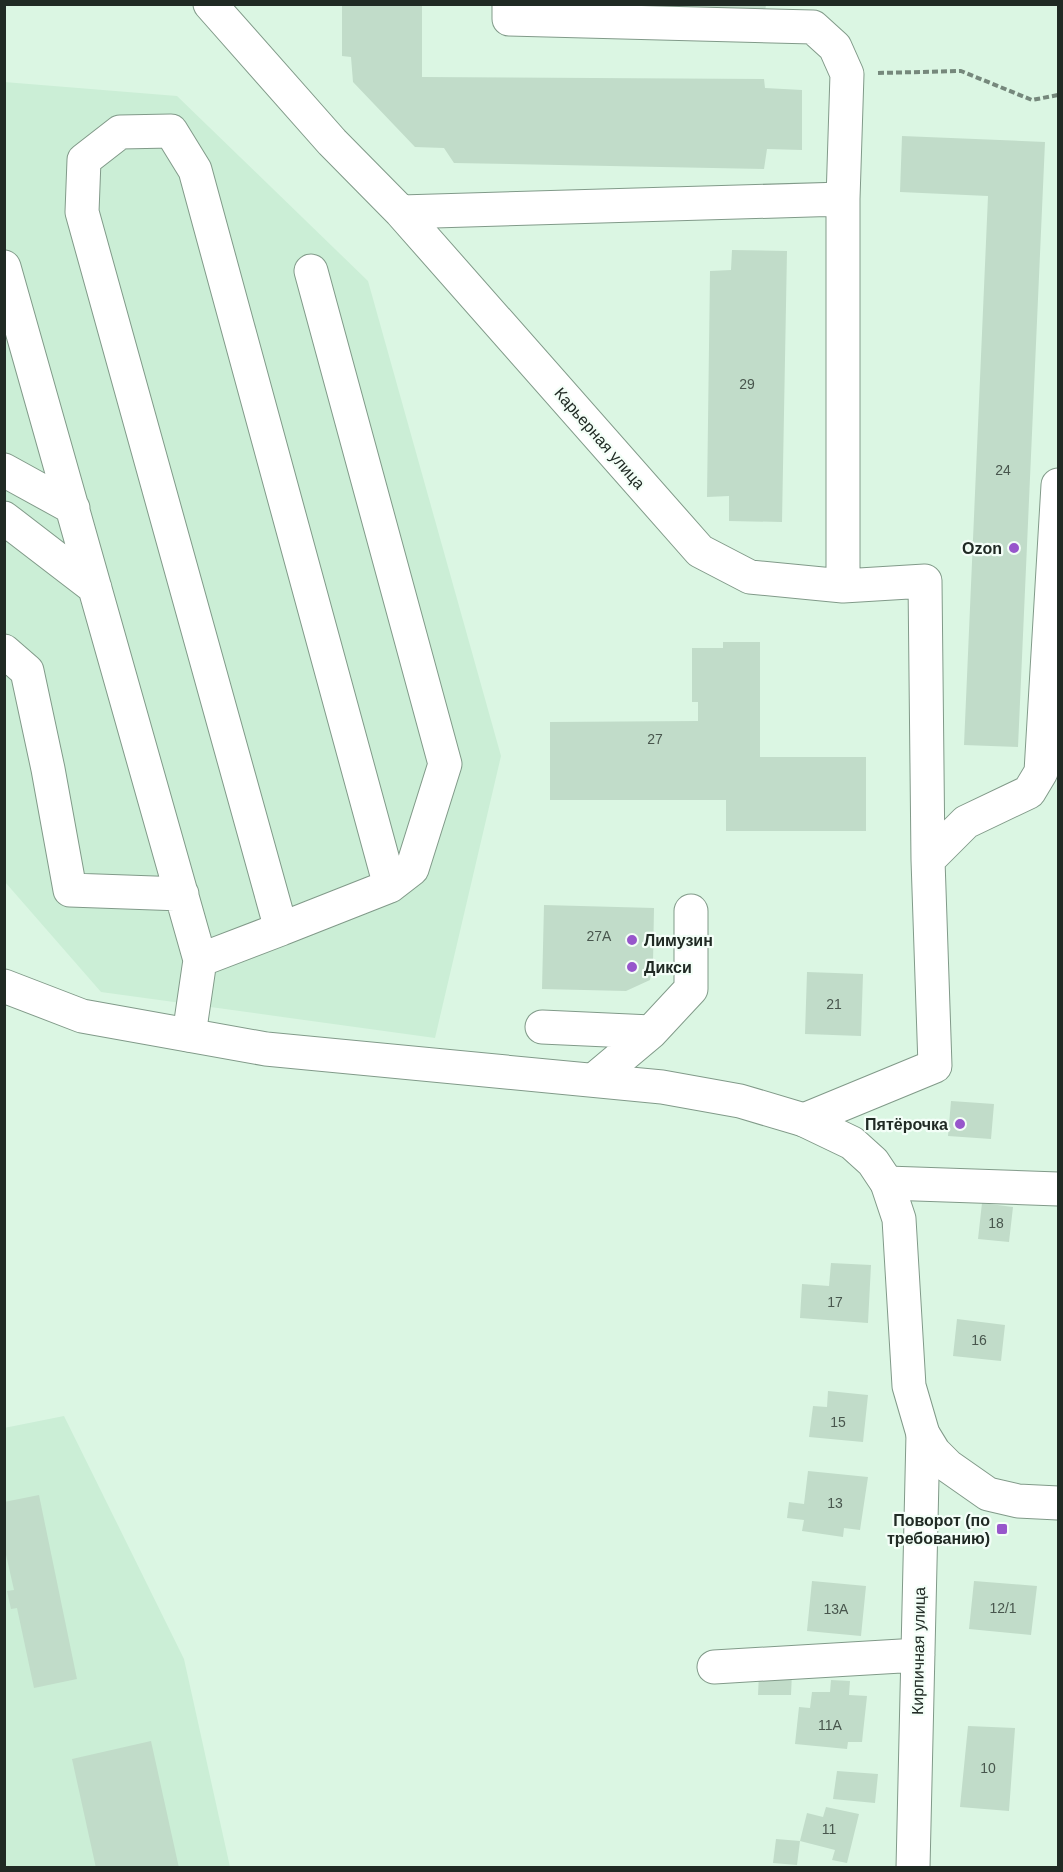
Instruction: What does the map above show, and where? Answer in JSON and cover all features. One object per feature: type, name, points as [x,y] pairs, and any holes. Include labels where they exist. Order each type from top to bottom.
[{"type":"main road","name":"Карьерная улица","points":[[210,4],[332,142],[401,212],[700,552],[750,577],[843,586],[925,581],[928,860]]},
{"type":"main road","points":[[509,4],[509,19],[813,27],[835,47],[847,74],[843,199],[843,586]]},
{"type":"main road","points":[[281,929],[82,212],[84,160],[120,132],[171,131],[195,170],[390,886]]},
{"type":"main road","points":[[401,212],[843,199]]},
{"type":"main road","points":[[4,267],[200,960],[189,1035]]},
{"type":"main road","points":[[200,960],[390,886],[412,869],[445,764],[311,271]]},
{"type":"main road","points":[[4,470],[73,508]]},
{"type":"main road","points":[[804,1120],[935,1066],[928,860],[966,822],[1029,792],[1050,770],[1059,485]]},
{"type":"main road","points":[[4,518],[95,588]]},
{"type":"main road","points":[[4,651],[27,671],[70,890],[182,894]]},
{"type":"main road","points":[[595,1079],[651,1032],[691,989],[691,911]]},
{"type":"main road","points":[[4,986],[82,1016],[266,1049],[595,1079],[662,1087],[740,1101],[804,1120],[852,1143],[873,1162],[887,1183],[899,1219],[909,1386],[923,1434],[934,1452],[948,1466],[988,1494],[1018,1502],[1059,1503]]},
{"type":"main road","points":[[542,1027],[651,1032]]},
{"type":"main road","points":[[887,1183],[1059,1189]]},
{"type":"main road","name":"Кирпичная улица","points":[[913,1868],[923,1434]]},
{"type":"main road","points":[[714,1667],[918,1655]]},
{"type":"path","points":[[847,74],[962,71],[1032,100],[1059,95]]},
{"type":"shaded area","points":[[4,82],[177,96],[368,281],[501,756],[435,1038],[101,992],[5,882]]},
{"type":"shaded area","points":[[64,1416],[184,1659],[230,1867],[5,1867],[4,1428]]},
{"type":"building","points":[[342,4],[422,4],[422,77],[764,79],[765,88],[802,90],[802,150],[767,149],[764,169],[454,163],[444,148],[415,147],[353,82],[351,57],[342,56]]},
{"type":"building","points":[[605,4],[766,4],[765,14]]},
{"type":"building","points":[[902,136],[1045,142],[1018,747],[964,745],[988,196],[900,192]]},
{"type":"building","points":[[732,250],[787,251],[782,522],[729,521],[729,496],[707,497],[710,271],[731,270]]},
{"type":"building","points":[[723,642],[760,642],[760,757],[866,757],[866,831],[726,831],[726,800],[550,800],[550,722],[698,721],[698,702],[692,702],[692,648],[723,648]]},
{"type":"building","points":[[544,905],[654,908],[653,963],[650,980],[626,991],[542,989]]},
{"type":"building","points":[[807,972],[863,974],[861,1036],[805,1034]]},
{"type":"building","points":[[951,1101],[994,1104],[991,1139],[948,1136]]},
{"type":"building","points":[[982,1203],[1013,1207],[1009,1242],[978,1239]]},
{"type":"building","points":[[831,1263],[871,1265],[868,1323],[800,1318],[802,1284],[829,1286]]},
{"type":"building","points":[[957,1319],[1005,1325],[1001,1361],[953,1356]]},
{"type":"building","points":[[828,1391],[868,1395],[863,1442],[809,1437],[813,1406],[827,1407]]},
{"type":"building","points":[[808,1471],[868,1477],[860,1530],[844,1528],[843,1537],[802,1531],[804,1520],[787,1518],[789,1502],[804,1504]]},
{"type":"building","points":[[39,1495],[77,1679],[34,1688],[17,1608],[11,1609],[7,1591],[14,1590],[4,1546],[4,1502]]},
{"type":"building","points":[[812,1581],[866,1586],[861,1636],[807,1631]]},
{"type":"building","points":[[974,1581],[1037,1586],[1031,1635],[969,1629]]},
{"type":"building","points":[[759,1673],[792,1673],[791,1695],[758,1695]]},
{"type":"building","points":[[831,1680],[850,1681],[849,1695],[867,1696],[862,1742],[848,1742],[847,1749],[795,1744],[799,1707],[810,1708],[812,1692],[830,1692]]},
{"type":"building","points":[[968,1726],[1015,1728],[1009,1811],[960,1807]]},
{"type":"building","points":[[151,1741],[179,1868],[96,1868],[72,1759]]},
{"type":"building","points":[[837,1771],[878,1774],[875,1803],[833,1799]]},
{"type":"building","points":[[826,1807],[859,1814],[847,1863],[832,1860],[835,1850],[800,1841],[807,1813],[823,1817]]},
{"type":"building","points":[[776,1839],[800,1841],[797,1865],[773,1863]]},
{"type":"place","name":"Ozon","points":[[1014,548]]},
{"type":"place","name":"Лимузин","points":[[632,940]]},
{"type":"place","name":"Дикси","points":[[632,967]]},
{"type":"place","name":"Пятёрочка","points":[[960,1124]]},
{"type":"place","name":"Поворот (по требованию)","points":[[1002,1529]]}]
